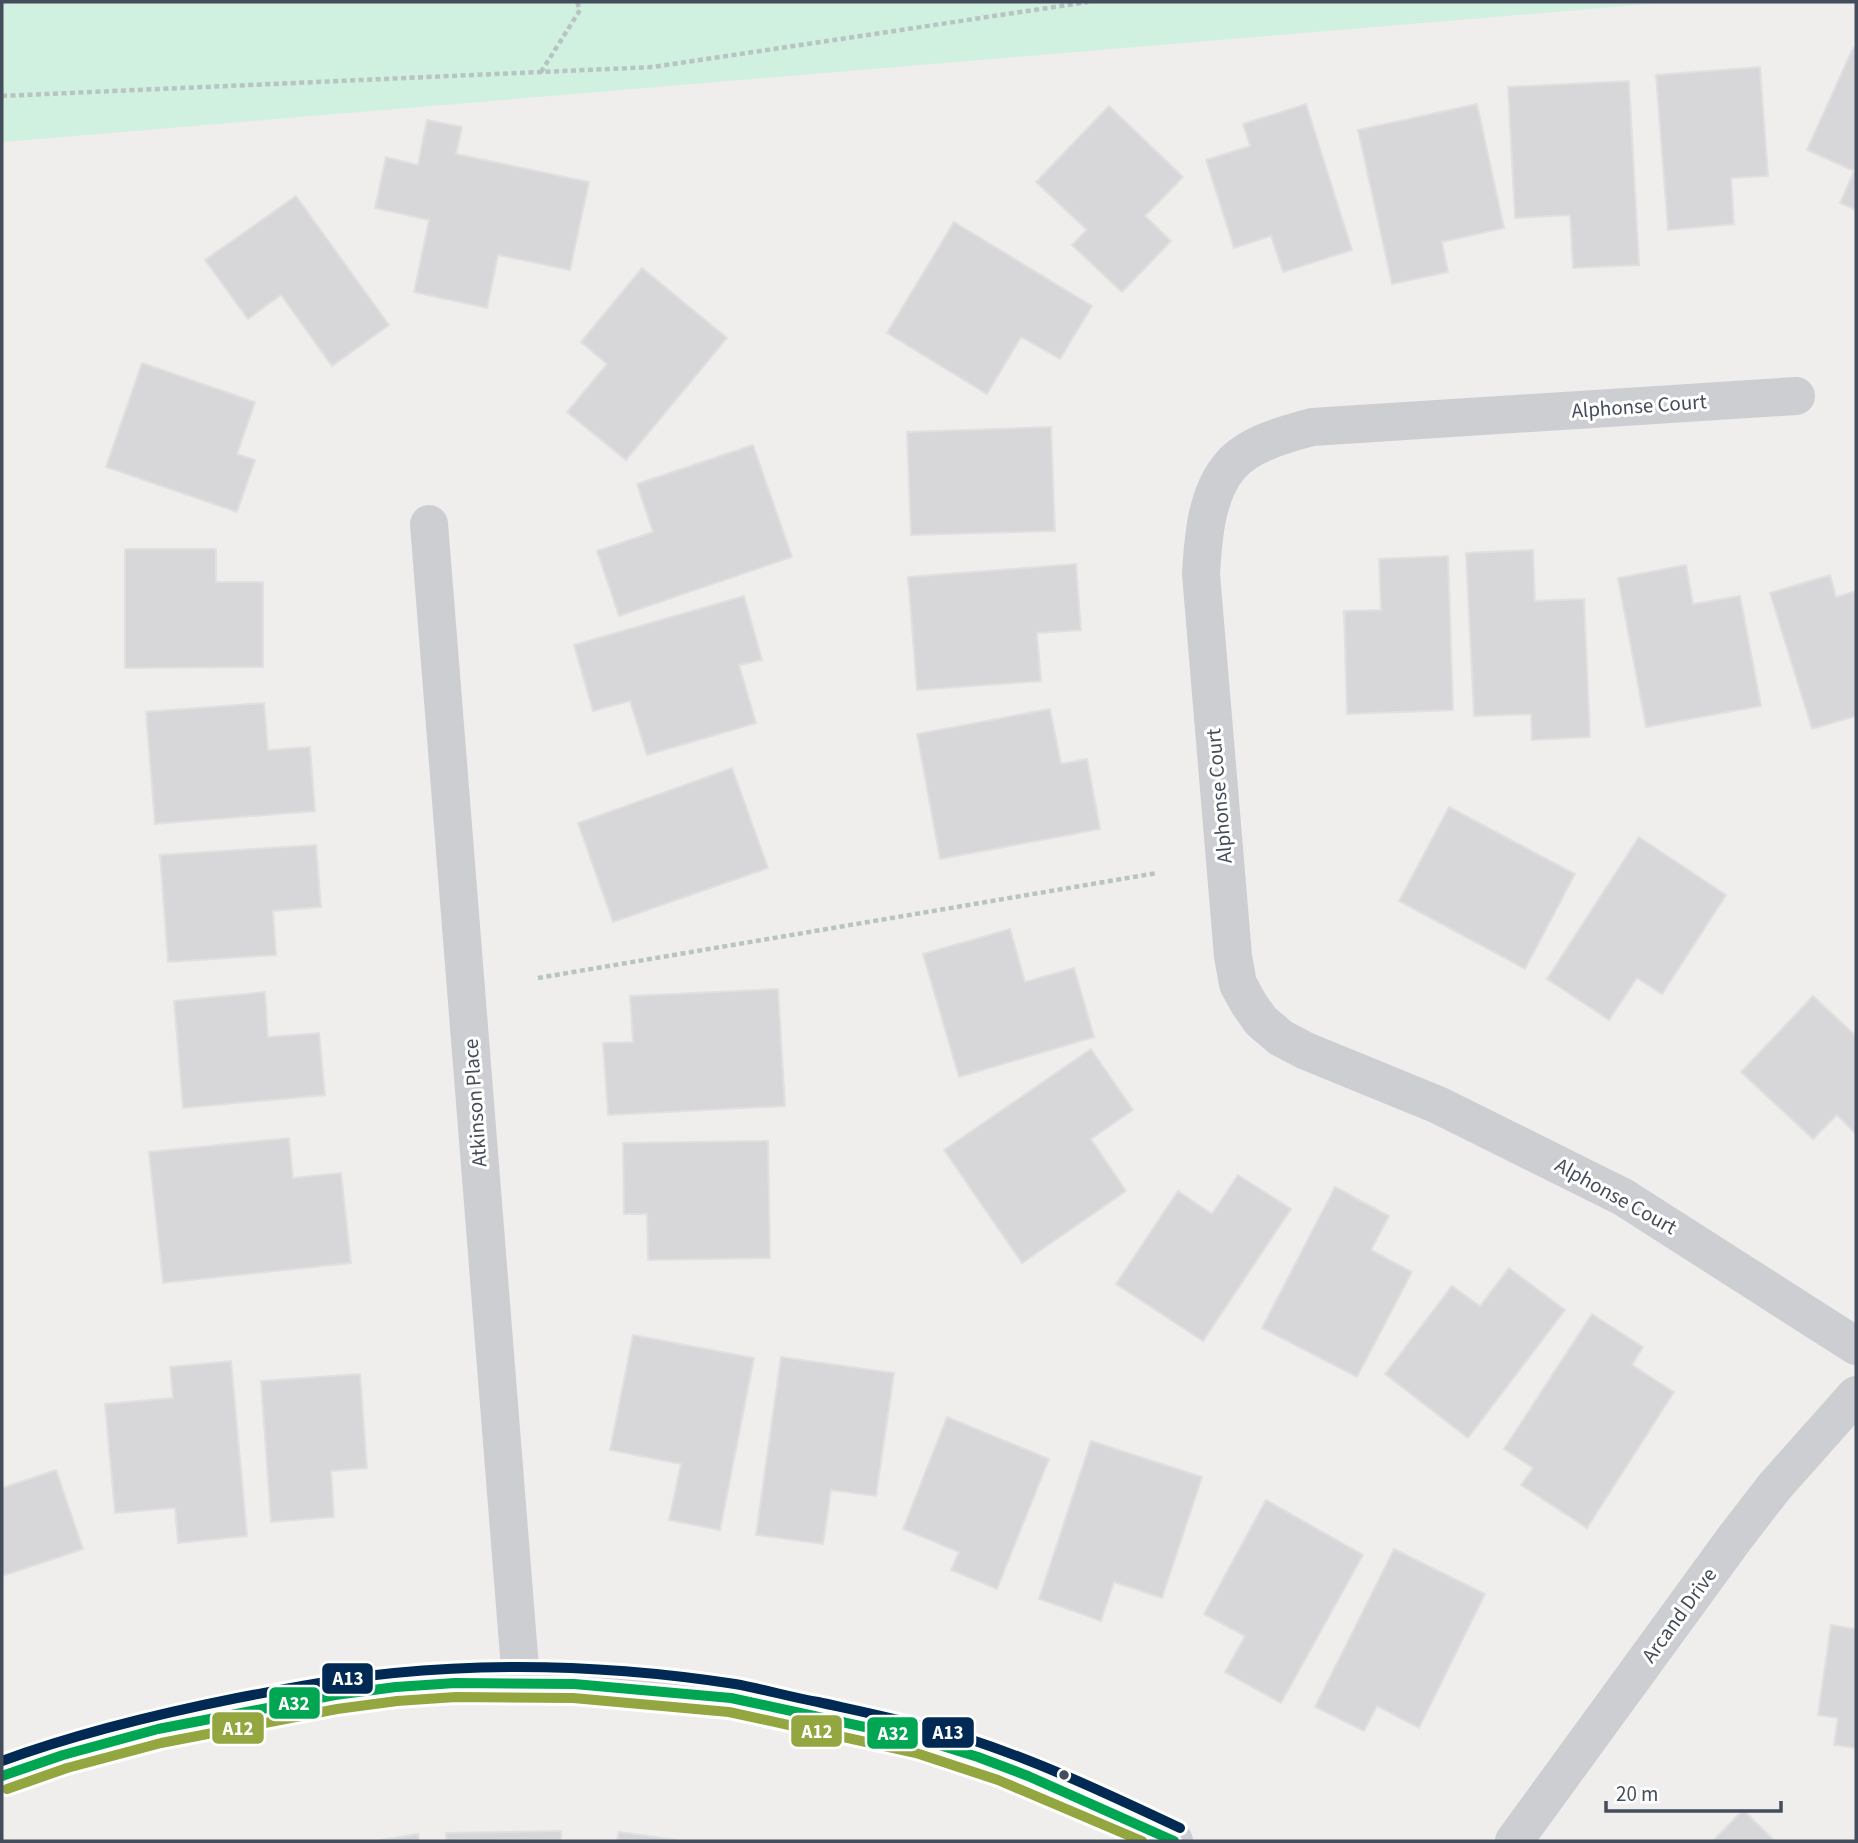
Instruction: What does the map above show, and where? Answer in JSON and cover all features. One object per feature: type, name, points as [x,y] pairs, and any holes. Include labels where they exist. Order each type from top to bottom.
[{"type":"street","name":"Alphonse Court","points":[[1796,396],[1312,427],[1283,434],[1254,448],[1230,465],[1216,492],[1207,523],[1201,574],[1233,956],[1238,984],[1261,1021],[1281,1038],[1306,1051],[1438,1105],[1623,1197],[1856,1346]]},
{"type":"street","name":"Atkinson Place","points":[[429,524],[521,1681]]},
{"type":"street","name":"Arcand Drive","points":[[1514,1841],[1734,1538],[1775,1486],[1856,1396]]},
{"type":"street","points":[[2,1776],[79,1750],[146,1733],[216,1716],[312,1698],[414,1685],[521,1681],[626,1686],[734,1699],[881,1730],[975,1756],[1082,1797],[1174,1841]]},
{"type":"path","points":[[541,72],[580,9],[577,2]]},
{"type":"path","points":[[2,96],[653,67],[1088,2]]},
{"type":"path","points":[[538,978],[1157,873]]},
{"type":"green space","points":[[2,2],[1672,2],[2,142]]},
{"type":"building","points":[[1853,48],[1856,49],[1856,210],[1840,203],[1854,171],[1807,150]]},
{"type":"building","points":[[1760,67],[1768,176],[1731,178],[1734,224],[1668,230],[1656,75]]},
{"type":"building","points":[[1629,81],[1639,265],[1573,268],[1570,215],[1515,218],[1508,87]]},
{"type":"building","points":[[1306,104],[1352,250],[1283,272],[1271,236],[1234,248],[1206,160],[1250,146],[1243,124]]},
{"type":"building","points":[[1477,104],[1504,228],[1442,242],[1448,272],[1392,284],[1358,130]]},
{"type":"building","points":[[1109,106],[1183,177],[1145,216],[1171,241],[1122,292],[1072,245],[1087,230],[1036,182]]},
{"type":"building","points":[[427,120],[462,127],[456,154],[589,182],[570,270],[498,255],[487,308],[414,292],[429,220],[375,208],[386,157],[418,165]]},
{"type":"building","points":[[296,196],[389,325],[332,366],[281,295],[248,319],[205,260]]},
{"type":"building","points":[[954,222],[1092,306],[1060,359],[1021,337],[987,394],[887,333]]},
{"type":"building","points":[[642,268],[727,338],[626,460],[567,412],[607,364],[581,342]]},
{"type":"building","points":[[142,363],[255,402],[237,454],[255,460],[237,512],[106,467]]},
{"type":"building","points":[[1051,427],[1055,531],[911,535],[907,432]]},
{"type":"building","points":[[753,445],[792,557],[619,616],[597,551],[653,532],[637,484]]},
{"type":"building","points":[[125,549],[216,549],[216,582],[263,582],[263,667],[125,668]]},
{"type":"building","points":[[1533,550],[1535,601],[1584,599],[1590,737],[1532,740],[1531,714],[1474,716],[1466,553]]},
{"type":"building","points":[[1448,556],[1453,710],[1347,714],[1344,611],[1381,610],[1379,559]]},
{"type":"building","points":[[1076,564],[1081,630],[1037,633],[1041,681],[917,690],[908,577]]},
{"type":"building","points":[[1686,565],[1693,604],[1740,596],[1761,706],[1646,727],[1618,578]]},
{"type":"building","points":[[1830,575],[1836,597],[1856,591],[1856,716],[1812,729],[1770,593]]},
{"type":"building","points":[[744,596],[762,660],[739,665],[756,723],[647,755],[630,701],[593,711],[574,645]]},
{"type":"building","points":[[264,703],[268,750],[310,747],[315,811],[155,824],[146,712]]},
{"type":"building","points":[[1050,709],[1061,764],[1087,759],[1100,829],[940,859],[917,734]]},
{"type":"building","points":[[732,768],[768,868],[613,922],[578,823]]},
{"type":"building","points":[[1449,807],[1575,874],[1525,969],[1399,901]]},
{"type":"building","points":[[1639,837],[1726,895],[1662,994],[1637,978],[1609,1020],[1547,979]]},
{"type":"building","points":[[316,845],[321,907],[273,911],[276,955],[168,962],[160,855]]},
{"type":"building","points":[[1010,929],[1025,982],[1074,968],[1094,1037],[959,1077],[923,954]]},
{"type":"building","points":[[778,989],[785,1106],[608,1115],[603,1043],[633,1042],[630,996]]},
{"type":"building","points":[[265,992],[268,1037],[319,1033],[325,1095],[183,1108],[174,1001]]},
{"type":"building","points":[[1813,996],[1856,1036],[1856,1134],[1837,1115],[1813,1139],[1741,1072]]},
{"type":"building","points":[[1091,1049],[1133,1110],[1091,1139],[1126,1191],[1022,1263],[944,1150]]},
{"type":"building","points":[[289,1138],[293,1178],[341,1173],[351,1263],[163,1283],[149,1152]]},
{"type":"building","points":[[768,1141],[770,1258],[648,1260],[647,1214],[624,1214],[623,1143]]},
{"type":"building","points":[[1238,1175],[1291,1209],[1203,1341],[1116,1284],[1178,1191],[1212,1214]]},
{"type":"building","points":[[1335,1187],[1389,1216],[1371,1250],[1412,1272],[1357,1377],[1262,1328]]},
{"type":"building","points":[[1509,1268],[1565,1310],[1468,1438],[1385,1374],[1452,1286],[1480,1306]]},
{"type":"building","points":[[1592,1314],[1643,1347],[1632,1365],[1674,1392],[1587,1528],[1521,1485],[1533,1468],[1504,1449]]},
{"type":"building","points":[[633,1335],[754,1358],[720,1530],[669,1520],[681,1464],[610,1450]]},
{"type":"building","points":[[781,1357],[894,1373],[876,1496],[831,1490],[823,1544],[756,1535]]},
{"type":"building","points":[[231,1361],[247,1536],[178,1543],[175,1508],[115,1513],[105,1404],[173,1398],[170,1367]]},
{"type":"building","points":[[360,1374],[367,1468],[331,1471],[334,1517],[271,1522],[261,1381]]},
{"type":"building","points":[[947,1417],[1049,1459],[997,1589],[951,1570],[959,1552],[903,1529]]},
{"type":"building","points":[[1091,1441],[1202,1477],[1162,1598],[1114,1582],[1101,1621],[1039,1599]]},
{"type":"building","points":[[56,1470],[83,1549],[2,1576],[2,1488]]},
{"type":"building","points":[[1266,1500],[1363,1555],[1281,1703],[1225,1672],[1245,1636],[1204,1614]]},
{"type":"building","points":[[1394,1549],[1485,1594],[1419,1728],[1377,1706],[1364,1731],[1315,1707]]},
{"type":"building","points":[[1831,1625],[1856,1629],[1856,1748],[1834,1745],[1838,1718],[1818,1715]]},
{"type":"building","points":[[1743,1810],[1775,1841],[1713,1841]]},
{"type":"building","points":[[561,1831],[561,1841],[446,1841],[446,1833]]},
{"type":"building","points":[[619,1832],[677,1840],[677,1841],[617,1841]]},
{"type":"building","points":[[418,1834],[419,1841],[375,1841]]},
{"type":"transit line","name":"A13","points":[[2,1761],[89,1733],[148,1718],[335,1680],[479,1668],[608,1670],[735,1684],[893,1718],[948,1733],[1048,1768],[1180,1828]]},
{"type":"transit line","name":"A32","points":[[2,1776],[63,1755],[158,1729],[335,1695],[455,1683],[574,1684],[731,1698],[920,1739],[1028,1776],[1174,1841]]},
{"type":"transit line","name":"A12","points":[[7,1789],[67,1768],[161,1743],[337,1709],[456,1697],[573,1698],[729,1712],[916,1753],[998,1780],[1142,1841]]}]
